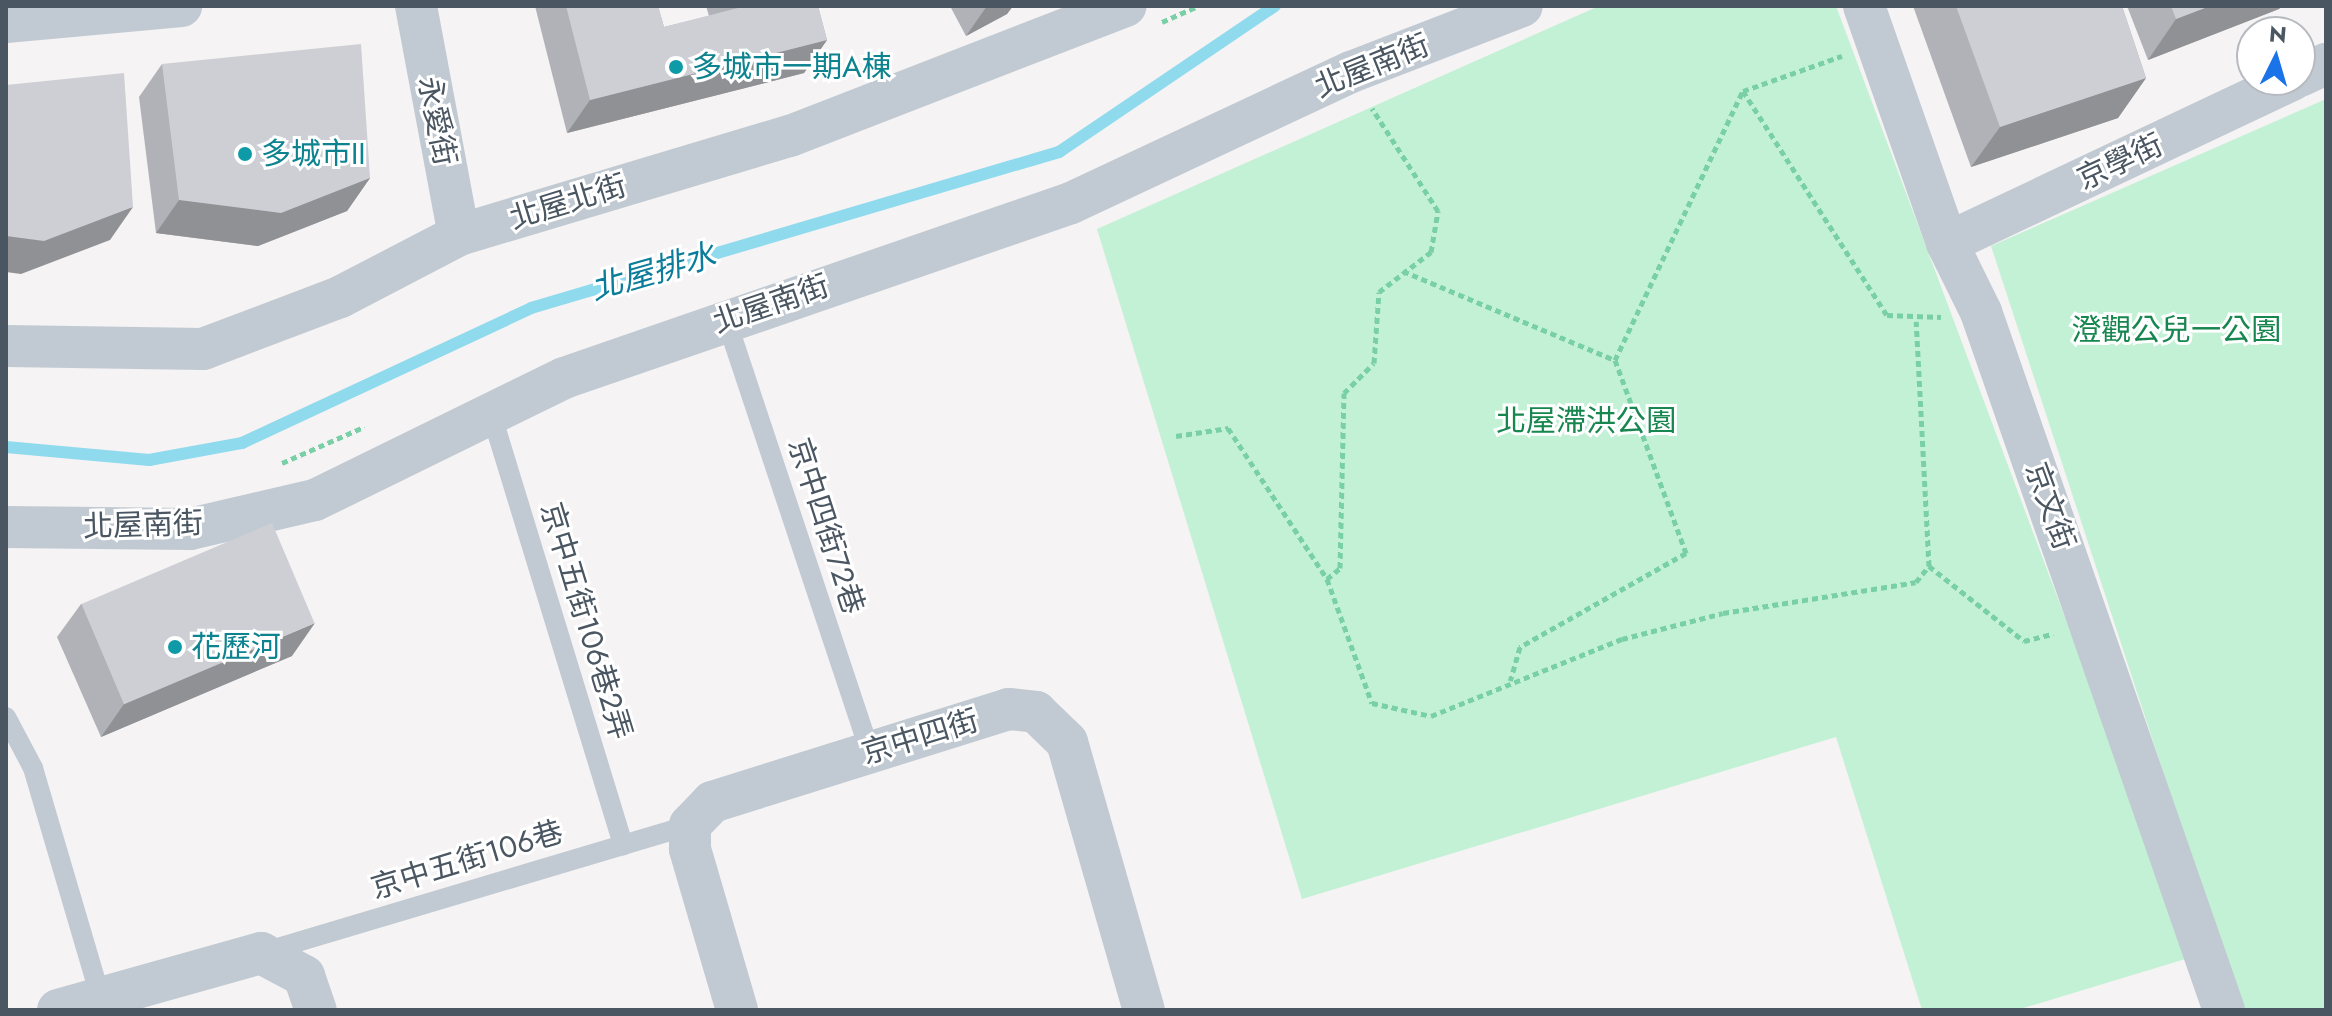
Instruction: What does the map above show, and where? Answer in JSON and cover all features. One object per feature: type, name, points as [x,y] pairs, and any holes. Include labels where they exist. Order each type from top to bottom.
[{"type":"street","points":[[6,22],[181,6]]},
{"type":"street","name":"永愛街","points":[[416,6],[459,235]]},
{"type":"street","name":"北屋北街","points":[[6,346],[203,349],[340,297],[459,235],[790,136],[1126,6]]},
{"type":"street","name":"北屋南街","points":[[6,527],[190,529],[315,500],[492,416],[564,378],[726,319],[1071,203],[1351,72],[1522,6]]},
{"type":"street","name":"京文街","points":[[1870,25],[1947,243],[1981,312],[2224,1010]]},
{"type":"street","name":"京學街","points":[[1947,243],[2258,96]]},
{"type":"street","name":"京中四街","points":[[690,825],[712,802],[1009,709],[1036,712],[1067,742],[1144,1010]]},
{"type":"street","points":[[690,825],[690,849],[737,1010]]},
{"type":"street","points":[[58,1010],[261,953],[304,976],[316,1010]]},
{"type":"lane","name":"京中四街72巷","points":[[726,319],[870,753]]},
{"type":"lane","name":"京中五街106巷2弄","points":[[492,416],[623,845]]},
{"type":"lane","points":[[6,717],[33,768],[100,996]]},
{"type":"lane","name":"京中五街106巷","points":[[261,953],[690,825]]},
{"type":"path","points":[[1510,681],[1520,647],[1686,553],[1615,360],[1743,91],[1870,25]]},
{"type":"path","points":[[1327,579],[1340,568],[1344,393],[1374,363],[1379,292],[1431,252],[1438,211],[1351,72]]},
{"type":"path","points":[[1743,91],[1887,315],[1916,321],[1981,312]]},
{"type":"path","points":[[1403,271],[1615,360]]},
{"type":"path","points":[[1176,436],[1228,428],[1327,579],[1372,703],[1431,716],[1510,681],[1622,639],[1723,613],[1916,582],[1929,566],[1916,321]]},
{"type":"path","points":[[1929,566],[2024,641],[2092,625]]},
{"type":"green space","name":"北屋滯洪公園","points":[[1599,6],[1836,6],[2192,957],[2017,1010],[1922,1010],[1836,737],[1302,899],[1097,229]]},
{"type":"green space","name":"澄觀公兒一公園","points":[[2326,99],[2326,1010],[2241,1010],[1991,246]]},
{"type":"building","points":[[566,6],[658,6],[664,27],[738,6],[818,6],[827,40],[590,100]]},
{"type":"building","points":[[1956,6],[2122,6],[2146,78],[2000,127]]},
{"type":"building","points":[[2171,6],[2210,6],[2176,19]]},
{"type":"building","name":"多城市II","points":[[361,44],[370,178],[281,213],[179,200],[162,64]]},
{"type":"building","points":[[124,73],[133,207],[44,241],[6,236],[6,85]]},
{"type":"building","name":"花歷河","points":[[272,523],[315,623],[124,704],[81,604]]},
{"type":"waterway","name":"北屋排水","points":[[6,447],[149,460],[242,443],[531,308],[1059,152],[1275,6]]},
{"type":"place","name":"多城市一期A棟","points":[[676,67]]},
{"type":"place","name":"多城市II","points":[[245,154]]},
{"type":"place","name":"花歷河","points":[[175,647]]}]
